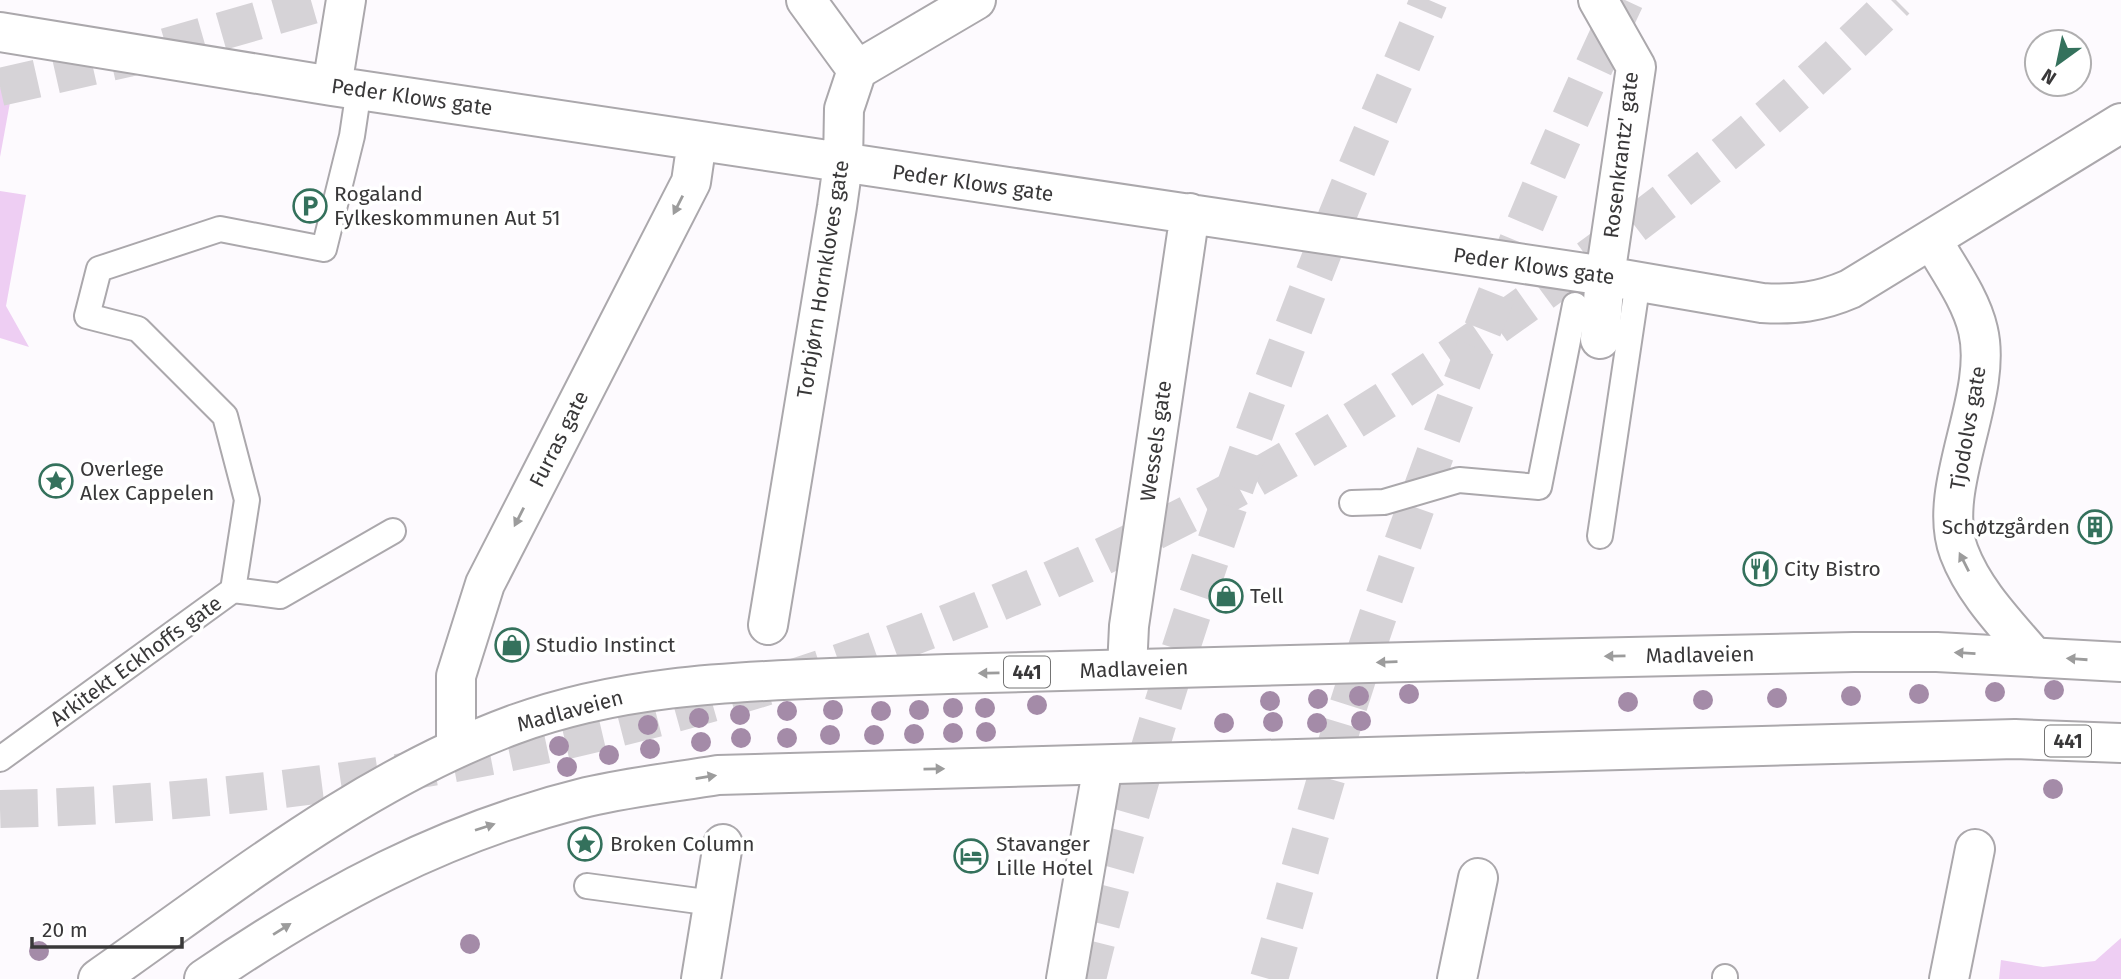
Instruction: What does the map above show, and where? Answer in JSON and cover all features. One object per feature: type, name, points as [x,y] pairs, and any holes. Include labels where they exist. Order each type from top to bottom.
[{"type":"street","points":[[346,0],[346,88]]},
{"type":"street","points":[[806,0],[857,70],[976,0]]},
{"type":"street","name":"Rosenkrantz' gate","points":[[1598,0],[1636,67],[1622,279],[1600,340]]},
{"type":"street","name":"Peder Klows gate","points":[[0,32],[346,88],[843,164],[1190,213],[1762,303],[1822,301],[1850,289],[1932,240]]},
{"type":"street","name":"Torbjørn Hornkloves gate","points":[[768,625],[843,164],[844,109],[857,70]]},
{"type":"street","points":[[1932,240],[2121,123]]},
{"type":"street","name":"Furras gate","points":[[456,748],[456,676],[485,584],[691,182],[697,141]]},
{"type":"street","name":"Wessels gate","points":[[1127,669],[1129,626],[1190,213]]},
{"type":"street","name":"Tjodolvs gate","points":[[1932,240],[1961,290],[1978,330],[1980,350],[1956,494],[1958,550],[1987,602],[2033,656]]},
{"type":"street","name":"Madlaveien","points":[[98,979],[315,830],[399,776],[456,748],[516,724],[574,706],[660,689],[726,682],[1127,669],[1854,652],[2033,656],[2121,662]]},
{"type":"street","name":"441","points":[[204,979],[355,884],[420,852],[477,830],[589,797],[718,775],[2015,739],[2121,743]]},
{"type":"street","points":[[1066,979],[1103,765]]},
{"type":"street","points":[[701,979],[723,844]]},
{"type":"street","points":[[1949,979],[1975,849]]},
{"type":"street","points":[[1457,979],[1478,878]]},
{"type":"lane","name":"Arkitekt Eckhoffs gate","points":[[0,759],[233,590],[247,500],[225,416],[138,329],[87,316],[99,269],[220,229],[324,249],[352,136],[346,88]]},
{"type":"lane","points":[[1600,536],[1622,279]]},
{"type":"lane","points":[[1352,503],[1384,502],[1459,480],[1539,486],[1575,305]]},
{"type":"lane","points":[[233,590],[280,596],[393,531]]},
{"type":"lane","points":[[587,887],[713,903]]},
{"type":"shaded area","points":[[13,86],[0,157],[0,88]]},
{"type":"shaded area","points":[[0,191],[26,195],[6,306],[29,347],[0,338]]},
{"type":"shaded area","points":[[2121,938],[2121,979],[1999,979],[2001,960],[2043,967],[2095,961]]},
{"type":"tunnel","points":[[0,87],[128,58],[330,0]]},
{"type":"tunnel","points":[[1087,979],[1137,792],[1225,516],[1326,244],[1429,0]]},
{"type":"tunnel","points":[[1269,979],[1346,712],[1431,465],[1523,230],[1625,0]]},
{"type":"tunnel","points":[[0,809],[161,801],[320,784],[479,758],[635,724],[789,679],[940,626],[1088,563],[1275,467],[1401,390],[1482,335],[1606,246],[1735,146],[1817,75],[1896,0]]},
{"type":"place","name":"Rogaland Fylkeskommunen Aut 51","points":[[310,206]]},
{"type":"place","name":"Overlege Alex Cappelen","points":[[56,481]]},
{"type":"place","name":"Schøtzgården","points":[[2095,527]]},
{"type":"place","name":"City Bistro","points":[[1760,569]]},
{"type":"place","name":"Tell","points":[[1226,596]]},
{"type":"place","name":"Studio Instinct","points":[[512,645]]},
{"type":"place","name":"Broken Column","points":[[585,844]]},
{"type":"place","name":"Stavanger Lille Hotel","points":[[971,856]]}]
